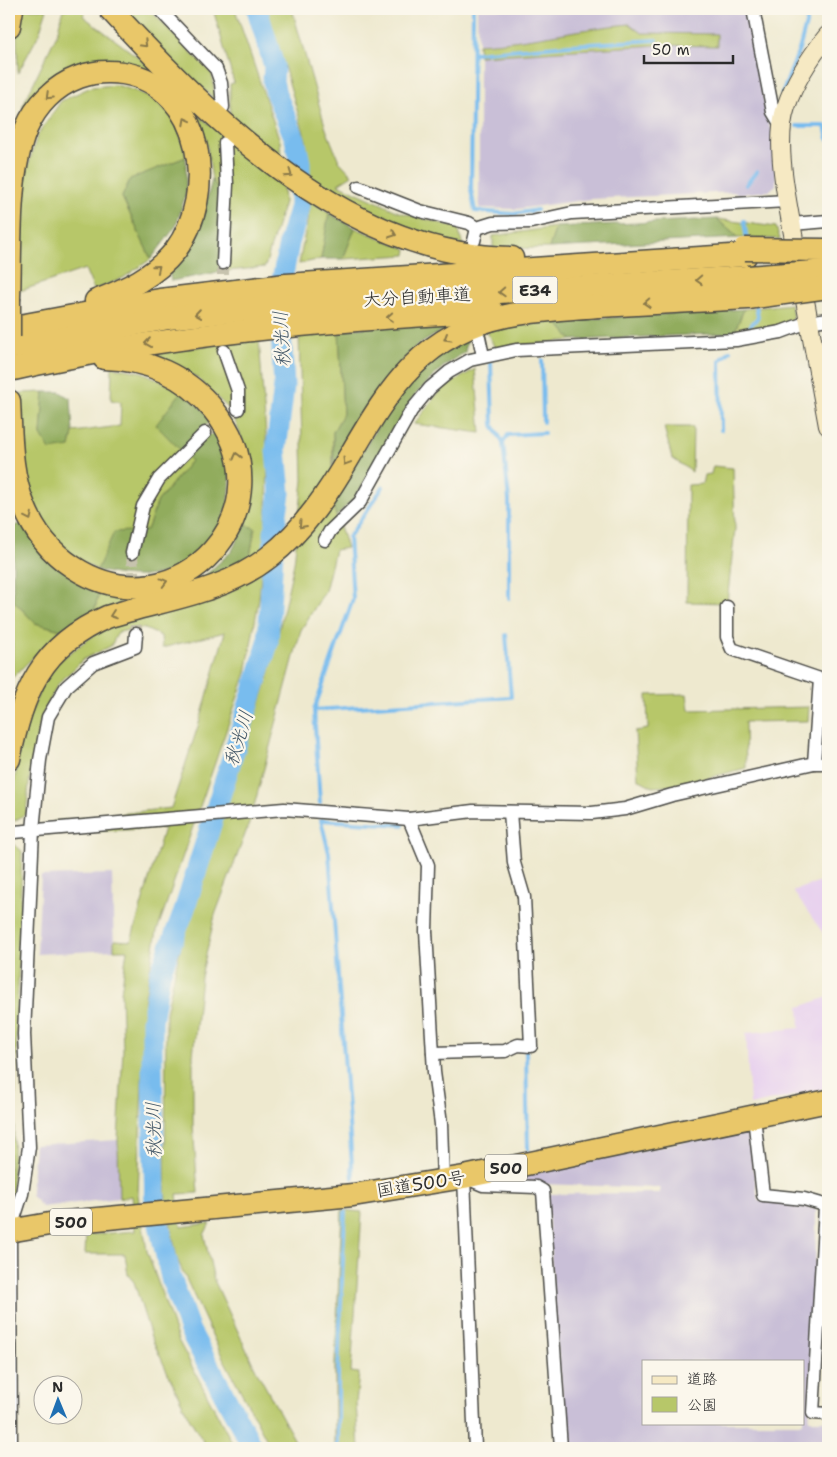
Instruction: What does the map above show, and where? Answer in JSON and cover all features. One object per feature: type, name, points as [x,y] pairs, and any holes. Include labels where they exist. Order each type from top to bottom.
[{"type":"highway","points":[[9,26],[12,9]]},
{"type":"highway","points":[[110,9],[190,90],[251,144],[296,179],[348,214],[373,227],[426,246],[454,252],[491,256],[538,258],[745,252]]},
{"type":"highway","points":[[9,298],[16,166],[27,127],[46,98],[71,80],[100,72],[133,75],[160,88],[170,98],[187,122],[198,154],[200,188],[184,237],[163,263],[134,285],[83,306]]},
{"type":"highway","points":[[9,245],[9,336]]},
{"type":"highway","name":"大分自動車道","points":[[321,295],[437,274],[745,252],[827,257]]},
{"type":"highway","name":"大分自動車道","points":[[9,348],[248,302],[321,295],[748,288],[827,257]]},
{"type":"highway","points":[[9,759],[16,724],[31,685],[50,655],[91,624],[107,617],[206,590],[243,575],[282,547],[307,520],[332,486],[393,387],[416,361],[441,341],[472,326],[507,316],[748,288],[828,287]]},
{"type":"highway","points":[[15,324],[83,306],[159,292],[248,302]]},
{"type":"highway","points":[[321,295],[596,306]]},
{"type":"highway","name":"大分自動車道","points":[[15,324],[160,300],[248,302]]},
{"type":"highway","points":[[9,372],[45,362],[134,345],[248,302]]},
{"type":"highway","points":[[9,372],[81,360],[117,358],[166,372],[195,390],[225,425],[238,459],[240,494],[238,509],[226,536],[206,559],[194,568],[175,580],[163,583],[140,586],[114,585],[81,572],[65,562],[40,536],[24,506],[14,471],[9,401]]},
{"type":"highway","name":"国道500号","points":[[9,1231],[55,1223],[353,1195],[453,1179],[828,1101]]},
{"type":"street","points":[[159,9],[216,69],[221,83],[223,107]]},
{"type":"street","points":[[753,9],[773,112],[782,127]]},
{"type":"street","points":[[828,35],[803,70],[786,107],[782,127],[784,185],[828,426]]},
{"type":"street","points":[[223,263],[228,184],[225,143]]},
{"type":"street","points":[[359,188],[420,211],[469,223],[476,234],[494,223],[531,222],[572,213],[788,201]]},
{"type":"street","points":[[792,224],[828,221]]},
{"type":"street","points":[[325,540],[330,531],[360,502],[411,411],[430,388],[449,372],[470,360],[516,350],[736,340],[781,332],[808,322],[828,319]]},
{"type":"street","points":[[479,337],[483,356]]},
{"type":"street","points":[[224,351],[238,391],[238,409]]},
{"type":"street","points":[[132,553],[143,506],[159,479],[205,433]]},
{"type":"street","points":[[727,607],[727,637],[732,649],[824,679],[814,763]]},
{"type":"street","points":[[11,1448],[9,1231],[22,1194],[29,1147],[24,1034],[33,830],[40,760],[48,717],[66,686],[93,663],[134,647],[136,634]]},
{"type":"street","points":[[14,832],[238,812],[300,810],[409,819],[473,811],[592,813],[625,809],[672,795],[814,763],[828,763]]},
{"type":"street","points":[[433,1053],[505,1050],[518,1045],[532,1046],[524,898],[514,863],[510,812]]},
{"type":"street","points":[[409,819],[428,865],[426,931],[433,1053],[441,1124],[453,1179],[475,1448]]},
{"type":"street","points":[[754,1117],[763,1195],[804,1199],[827,1206],[813,1413],[828,1414]]},
{"type":"street","points":[[453,1179],[483,1186],[536,1187],[543,1191],[561,1448]]},
{"type":"shaded area","points":[[477,9],[746,9],[769,126],[775,134],[776,185],[769,191],[738,194],[735,192],[590,199],[517,209],[479,208],[479,56],[572,48],[717,45],[717,34],[642,33],[590,28],[513,43],[478,44]]},
{"type":"shaded area","points":[[112,874],[114,950],[37,954],[41,876]]},
{"type":"shaded area","points":[[828,878],[828,940],[793,891]]},
{"type":"shaded area","points":[[828,997],[828,1088],[750,1105],[746,1033],[800,1028],[799,1007]]},
{"type":"shaded area","points":[[742,1130],[749,1133],[758,1201],[788,1202],[816,1209],[815,1292],[809,1420],[828,1420],[828,1448],[568,1448],[556,1334],[547,1194],[660,1193],[660,1188],[512,1183],[508,1177]]},
{"type":"shaded area","points":[[118,1140],[119,1198],[42,1207],[31,1195],[35,1145]]},
{"type":"green space","points":[[16,9],[47,9],[39,34],[18,73]]},
{"type":"green space","points":[[63,9],[86,9],[83,16],[154,69],[153,73],[131,63],[101,63],[73,68],[44,85],[22,122],[23,105],[57,34]]},
{"type":"green space","points":[[121,9],[149,9],[212,74],[215,99],[176,66]]},
{"type":"green space","points":[[213,9],[235,9],[280,141],[284,202],[265,267],[219,272],[222,195],[212,180],[206,139],[194,112],[254,159],[230,115],[230,84],[234,83]]},
{"type":"green space","points":[[267,9],[292,9],[326,129],[339,161],[352,175],[338,184],[399,212],[458,228],[463,246],[385,218],[347,200],[310,179],[306,140]]},
{"type":"green space","points":[[630,24],[642,33],[717,34],[717,46],[657,45],[479,56],[478,44],[516,41]]},
{"type":"green space","points":[[116,85],[144,95],[164,108],[177,128],[186,157],[131,179],[122,197],[151,259],[123,278],[94,290],[85,269],[20,291],[22,187],[37,136],[61,101],[91,87]]},
{"type":"green space","points":[[186,157],[186,193],[176,226],[151,259],[122,197],[130,179]]},
{"type":"green space","points":[[212,180],[222,195],[219,272],[171,281],[168,267],[197,236]]},
{"type":"green space","points":[[311,201],[329,213],[321,259],[299,264]]},
{"type":"green space","points":[[329,213],[355,228],[343,259],[321,259]]},
{"type":"green space","points":[[717,219],[776,227],[780,239],[738,238]]},
{"type":"green space","points":[[717,219],[738,238],[549,248],[556,227]]},
{"type":"green space","points":[[556,227],[549,248],[493,249],[493,236]]},
{"type":"green space","points":[[355,228],[407,249],[406,255],[343,259]]},
{"type":"green space","points":[[791,304],[793,319],[769,328],[734,333],[744,309]]},
{"type":"green space","points":[[744,309],[734,333],[572,340],[556,321]]},
{"type":"green space","points":[[446,321],[448,327],[415,347],[385,381],[334,466],[333,432],[343,414],[339,330]]},
{"type":"green space","points":[[556,321],[572,340],[495,348],[486,330]]},
{"type":"green space","points":[[339,330],[343,414],[333,432],[332,503],[347,548],[335,550],[325,591],[301,630],[250,821],[215,915],[201,977],[193,1055],[193,1125],[198,1193],[177,1194],[181,1227],[210,1223],[204,1235],[214,1280],[254,1366],[299,1448],[271,1448],[219,1350],[177,1259],[165,1194],[166,1013],[180,949],[269,675],[294,563],[303,480],[299,334]]},
{"type":"green space","points":[[468,335],[465,352],[443,367],[415,395],[355,498],[336,516],[332,503],[398,392],[427,360]]},
{"type":"green space","points":[[259,339],[268,463],[267,510],[259,599],[246,673],[157,931],[145,997],[138,1195],[147,1251],[178,1340],[235,1448],[207,1448],[188,1416],[151,1337],[134,1282],[128,1275],[125,1254],[85,1254],[86,1235],[135,1231],[132,1196],[119,1198],[118,1140],[123,1050],[121,993],[127,950],[114,950],[114,940],[131,941],[164,828],[47,834],[54,821],[171,808],[202,714],[225,632],[162,648],[161,636],[143,628],[118,632],[111,646],[84,659],[58,684],[42,715],[31,764],[26,814],[9,824],[9,820],[21,737],[49,668],[113,621],[207,601],[237,586],[249,562],[255,528],[244,525],[252,490],[251,462],[231,411],[196,377],[156,357],[156,352]]},
{"type":"green space","points":[[112,367],[142,372],[182,391],[191,461],[158,501],[147,530],[97,570],[71,555],[52,535],[31,498],[26,478],[21,438],[21,393],[44,392],[41,435],[70,447],[73,432],[120,426],[121,402],[111,400]]},
{"type":"green space","points":[[475,369],[481,433],[414,424],[440,390]]},
{"type":"green space","points":[[182,391],[209,417],[219,435],[225,453],[230,489],[227,507],[221,524],[210,540],[196,554],[183,565],[168,572],[147,576],[128,576],[97,570],[114,532],[147,530],[158,501],[191,461],[156,425]]},
{"type":"green space","points":[[44,392],[60,392],[71,399],[73,432],[70,447],[50,450],[41,435]]},
{"type":"green space","points":[[664,427],[693,427],[692,472],[672,458]]},
{"type":"green space","points":[[713,466],[733,468],[735,529],[727,603],[687,602],[688,485],[702,484],[704,475],[711,474]]},
{"type":"green space","points":[[21,524],[100,589],[94,612],[61,630],[35,623],[13,600],[13,526]]},
{"type":"green space","points":[[244,525],[255,528],[249,562],[219,579],[200,580],[232,551]]},
{"type":"green space","points":[[100,589],[148,597],[94,612]]},
{"type":"green space","points":[[13,600],[35,623],[61,630],[12,678]]},
{"type":"green space","points":[[687,694],[689,710],[809,707],[808,721],[745,722],[746,768],[681,785],[653,787],[638,779],[635,731],[648,729],[647,695]]},
{"type":"green space","points":[[9,841],[22,851],[12,1197],[9,1200]]},
{"type":"green space","points":[[342,1210],[362,1212],[351,1372],[359,1373],[356,1403],[359,1448],[335,1448],[335,1363]]},
{"type":"waterway","name":"秋光川","points":[[253,1448],[190,1331],[171,1278],[155,1207],[152,1021],[160,973],[184,911],[268,643],[274,533],[280,493],[276,450],[284,386],[279,296],[289,243],[300,206],[300,163],[295,139],[276,94],[273,81],[274,66],[257,9]]},
{"type":"waterway","points":[[473,9],[471,190],[475,211],[514,214],[537,210]]},
{"type":"waterway","points":[[782,94],[799,50],[810,9]]},
{"type":"waterway","points":[[474,53],[656,40]]},
{"type":"waterway","points":[[797,126],[825,126],[828,139]]},
{"type":"waterway","points":[[746,185],[757,171]]},
{"type":"waterway","points":[[744,221],[747,241]]},
{"type":"waterway","points":[[747,330],[758,317],[756,305]]},
{"type":"waterway","points":[[721,430],[720,361],[730,351]]},
{"type":"waterway","points":[[542,360],[543,422]]},
{"type":"waterway","points":[[491,363],[493,425],[503,443],[509,500],[509,598]]},
{"type":"waterway","points":[[503,443],[508,435],[544,433]]},
{"type":"waterway","points":[[314,710],[353,599],[349,537],[383,487]]},
{"type":"waterway","points":[[320,803],[314,710],[511,697],[506,635]]},
{"type":"waterway","points":[[353,1178],[329,853],[321,820],[403,825]]},
{"type":"waterway","points":[[526,1051],[528,1149]]},
{"type":"waterway","points":[[338,1448],[338,1372],[345,1212]]},
{"type":"tunnel","points":[[223,263],[223,298]]},
{"type":"tunnel","points":[[205,433],[238,409]]},
{"type":"tunnel","points":[[132,553],[136,634]]}]
